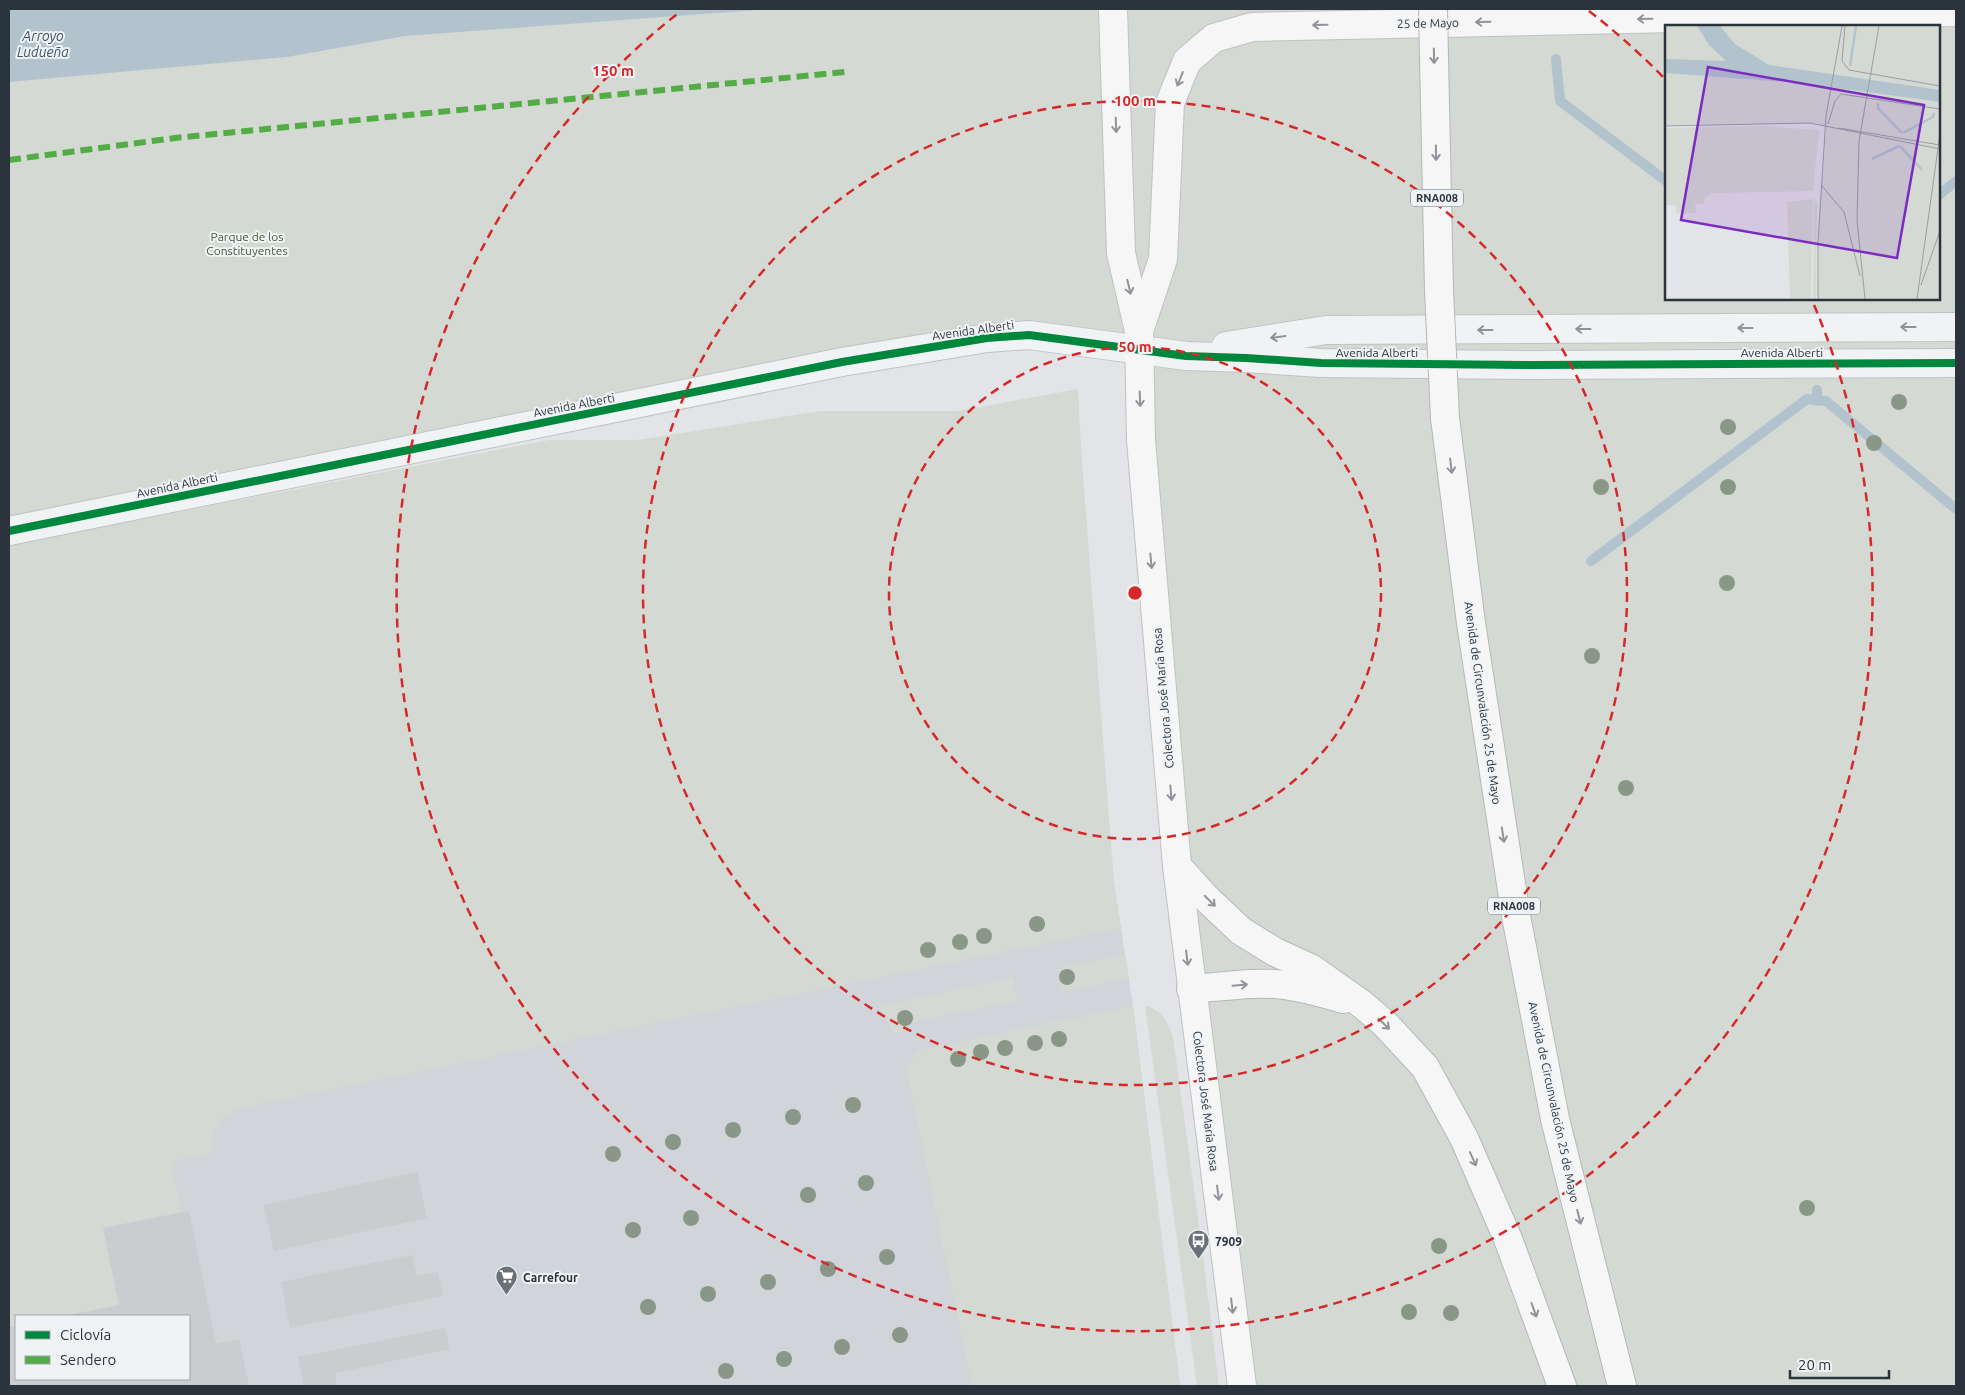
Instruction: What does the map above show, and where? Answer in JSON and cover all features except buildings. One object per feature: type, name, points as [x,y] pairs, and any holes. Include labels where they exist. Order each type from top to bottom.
[{"type":"main road","name":"Colectora José María Rosa","points":[[1113,9],[1121,253],[1139,341],[1141,440],[1177,866],[1242,1386]]},
{"type":"main road","name":"Avenida de Circunvalación 25 de Mayo","points":[[1433,9],[1438,291],[1445,418],[1471,623],[1516,916],[1555,1118],[1622,1386]]},
{"type":"main road","name":"25 de Mayo","points":[[1139,341],[1163,259],[1170,103],[1187,61],[1214,38],[1252,27],[1956,12]]},
{"type":"main road","points":[[1177,866],[1207,899],[1241,931],[1275,952],[1312,969],[1362,1005],[1385,1024],[1425,1067],[1464,1138],[1508,1239],[1562,1386]]},
{"type":"main road","points":[[1191,989],[1256,984],[1285,985],[1317,991],[1362,1005]]},
{"type":"street","name":"Avenida Alberti","points":[[1186,356],[1241,343],[1326,330],[1956,327]]},
{"type":"street","name":"Avenida Alberti","points":[[9,531],[842,362],[987,338],[1028,335],[1139,341],[1186,356],[1321,363],[1956,363]]},
{"type":"shaded area","points":[[9,673],[1114,883],[1133,1006],[1180,1386],[9,1386]]},
{"type":"green space","name":"Parque de los Constituyentes","points":[[9,9],[1956,9],[1956,1386],[1242,1386],[1138,351],[1029,335],[9,531]]},
{"type":"green space","points":[[1078,389],[1114,883],[1121,928],[244,1107],[229,1114],[218,1123],[213,1136],[213,1153],[176,1160],[172,1168],[181,1212],[103,1228],[119,1305],[70,1315],[15,1315],[15,1326],[9,1328],[9,545],[549,440],[638,440],[821,411],[958,411]]},
{"type":"green space","points":[[1125,954],[1129,978],[1062,992],[1058,969]]},
{"type":"green space","points":[[1013,978],[1017,1001],[921,1020],[912,1023],[895,1036],[886,1017],[879,1009],[879,1006]]},
{"type":"green space","points":[[1145,1005],[1160,1013],[1169,1026],[1173,1037],[1219,1386],[1197,1386]]},
{"type":"green space","points":[[1133,1006],[1180,1386],[972,1386],[907,1071],[915,1056],[923,1049]]},
{"type":"water","name":"Arroyo Ludueña","points":[[9,9],[771,9],[405,36],[287,57],[9,82]]},
{"type":"waterway","points":[[1556,59],[1560,101],[1665,180]]},
{"type":"waterway","points":[[1940,194],[1956,181]]},
{"type":"waterway","points":[[1817,390],[1817,401]]},
{"type":"waterway","points":[[1591,561],[1807,399],[1826,401],[1956,509]]},
{"type":"marked path","points":[[9,160],[175,138],[845,72]]},
{"type":"cycle path","points":[[9,531],[842,362],[987,338],[1029,335],[1186,356],[1321,363],[1534,365],[1956,363]]},
{"type":"place","name":"7909","points":[[1199,1260]]},
{"type":"place","name":"Carrefour","points":[[507,1296]]}]
